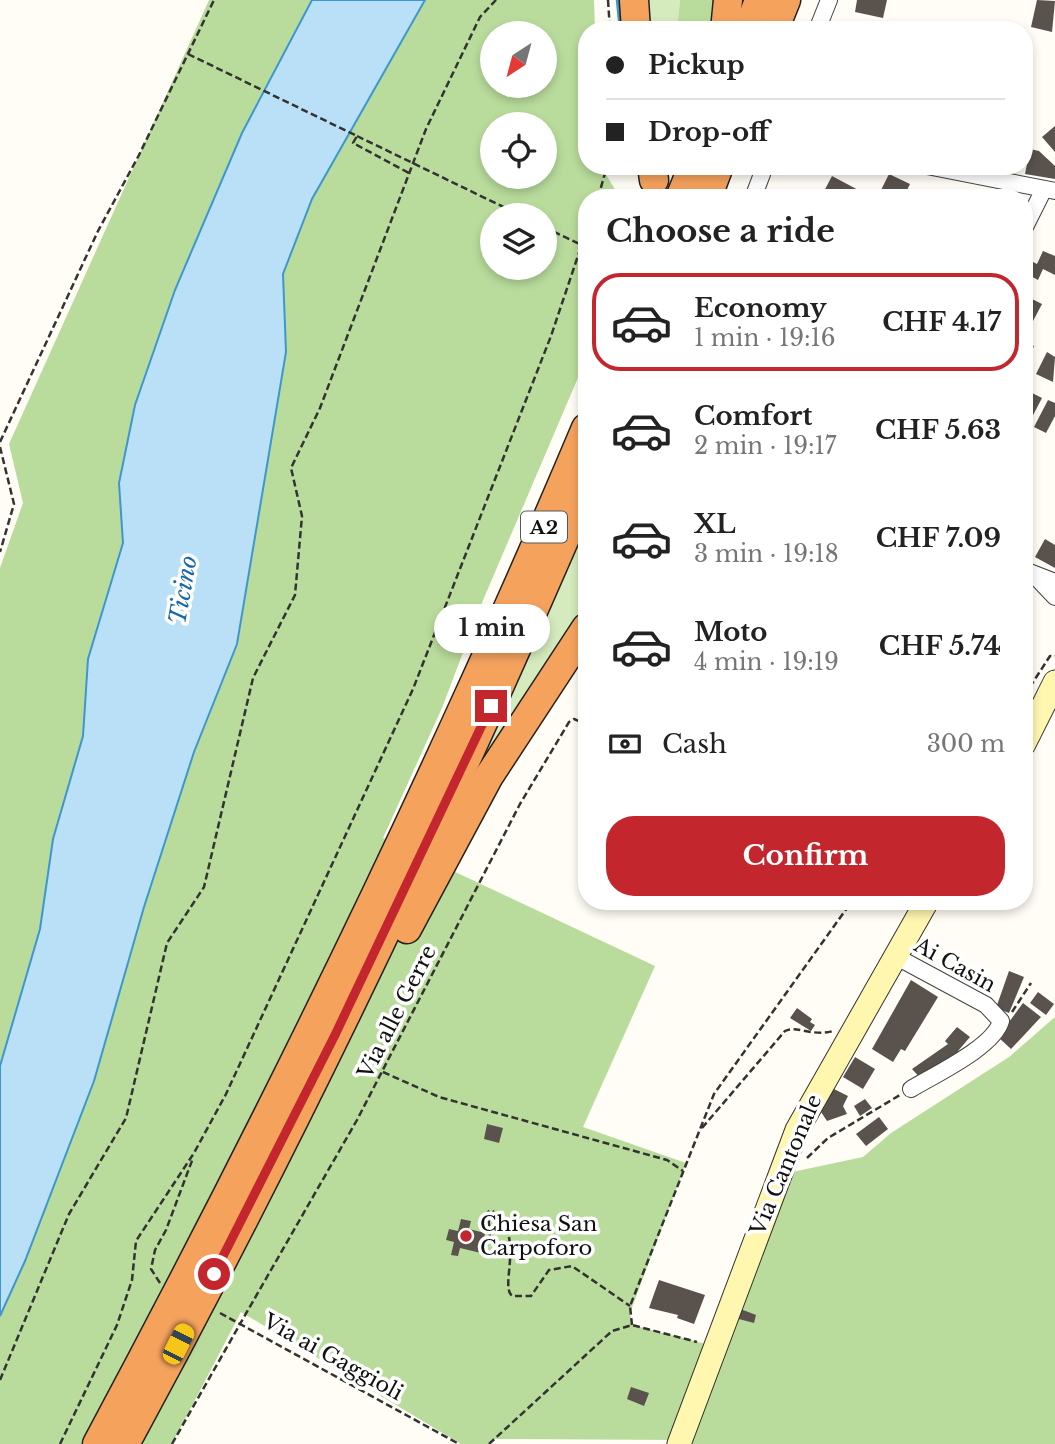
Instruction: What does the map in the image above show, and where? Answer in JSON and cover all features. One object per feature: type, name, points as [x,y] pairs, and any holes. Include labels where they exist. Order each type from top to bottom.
[{"type":"highway","points":[[634,0],[635,21]]},
{"type":"highway","points":[[727,21],[728,0]]},
{"type":"highway","points":[[751,21],[759,0]]},
{"type":"highway","points":[[778,21],[786,0]]},
{"type":"highway","name":"A2","points":[[97,1444],[287,1078],[464,707],[578,446]]},
{"type":"highway","name":"A2","points":[[125,1444],[308,1091],[455,784],[578,508]]},
{"type":"highway","points":[[308,1091],[329,1076],[489,776],[578,640]]},
{"type":"main road","points":[[1033,726],[1055,681]]},
{"type":"main road","name":"Via Cantonale","points":[[678,1444],[797,1130],[922,910]]},
{"type":"street","points":[[821,21],[829,0]]},
{"type":"street","points":[[973,175],[1050,190],[1033,216]]},
{"type":"street","points":[[1033,574],[1055,582]]},
{"type":"street","points":[[1033,576],[1055,597]]},
{"type":"street","name":"Ai Casin","points":[[895,956],[986,1005],[1001,1021],[996,1032],[978,1048],[911,1089]]},
{"type":"path","points":[[0,442],[98,232],[214,0]]},
{"type":"path","points":[[0,1380],[69,1214],[126,1118],[167,943],[204,887],[253,678],[295,595],[302,516],[291,468],[320,408],[408,173],[480,17],[496,0]]},
{"type":"path","points":[[608,0],[609,21]]},
{"type":"path","points":[[188,54],[495,203]]},
{"type":"path","points":[[357,136],[353,143],[408,173]]},
{"type":"path","points":[[557,233],[578,243]]},
{"type":"path","points":[[60,1444],[124,1306],[132,1280],[136,1241],[194,1153],[226,1094],[413,690],[537,373],[578,255]]},
{"type":"path","points":[[0,447],[14,504],[0,552]]},
{"type":"path","name":"Via alle Gerre","points":[[240,1324],[383,1072],[520,804],[569,722],[578,720]]},
{"type":"path","points":[[632,1325],[630,1306],[714,1094],[845,910]]},
{"type":"path","points":[[1001,1021],[1011,1014],[1031,983]]},
{"type":"path","points":[[699,1130],[727,1102],[785,1031],[792,1028],[809,1034],[823,1034],[856,1023]]},
{"type":"path","points":[[383,1072],[426,1093],[550,1130],[667,1160],[683,1171]]},
{"type":"path","points":[[801,1166],[828,1138],[911,1089]]},
{"type":"path","points":[[160,1283],[151,1269],[155,1250],[166,1230],[194,1153]]},
{"type":"path","points":[[489,1238],[488,1212],[491,1210],[512,1245],[507,1287],[512,1296],[531,1296],[548,1269],[572,1266],[630,1306]]},
{"type":"path","points":[[220,1313],[240,1324]]},
{"type":"path","name":"Via ai Gaggioli","points":[[172,1444],[240,1324],[460,1444]]},
{"type":"path","points":[[489,1444],[606,1335],[632,1325],[714,1347]]},
{"type":"green space","points":[[209,0],[594,0],[595,21],[578,21],[578,175],[606,175],[615,189],[578,189],[578,378],[481,605],[442,708],[383,838],[655,966],[583,1127],[686,1163],[630,1313],[632,1325],[714,1346],[778,1175],[863,1157],[891,1133],[1009,1057],[1055,1017],[1055,1444],[679,1444],[680,1440],[495,1439],[489,1444],[461,1444],[241,1312],[172,1444],[0,1444],[0,568],[23,503],[9,444]]},
{"type":"green space","points":[[644,0],[680,0],[678,21],[645,21]]},
{"type":"green space","points":[[680,0],[713,0],[710,21],[678,21]]},
{"type":"green space","points":[[578,543],[578,631],[474,781]]},
{"type":"water","name":"Ticino","points":[[312,0],[425,0],[312,199],[283,274],[286,352],[237,644],[194,752],[144,907],[94,1081],[25,1261],[0,1316],[0,1066],[40,929],[53,839],[83,736],[88,659],[123,543],[119,483],[135,405],[175,290],[242,133]]},
{"type":"building","points":[[857,0],[887,0],[883,18],[855,12]]},
{"type":"building","points":[[1037,0],[1055,1],[1052,32],[1033,27]]},
{"type":"building","points":[[1055,126],[1055,152],[1042,137]]},
{"type":"building","points":[[1033,150],[1039,151],[1055,166],[1055,179],[1031,175]]},
{"type":"building","points":[[888,175],[910,184],[908,189],[882,189]]},
{"type":"building","points":[[832,176],[856,189],[825,189]]},
{"type":"building","points":[[1043,251],[1055,256],[1055,275],[1043,269],[1038,280],[1033,277],[1033,262],[1037,264]]},
{"type":"building","points":[[1033,300],[1042,304],[1033,321]]},
{"type":"building","points":[[1047,352],[1055,357],[1053,382],[1036,374]]},
{"type":"building","points":[[1033,394],[1042,398],[1033,415]]},
{"type":"building","points":[[1048,400],[1055,403],[1055,416],[1046,433],[1034,427]]},
{"type":"building","points":[[1045,539],[1055,545],[1055,568],[1035,557]]},
{"type":"building","points":[[1009,971],[1024,977],[1009,1013],[996,1008]]},
{"type":"building","points":[[911,980],[938,997],[905,1051],[901,1049],[893,1062],[872,1049]]},
{"type":"building","points":[[1038,992],[1054,1004],[1046,1015],[1030,1003]]},
{"type":"building","points":[[1023,1003],[1041,1017],[1011,1049],[998,1037]]},
{"type":"building","points":[[797,1008],[812,1019],[810,1022],[815,1025],[811,1031],[790,1018]]},
{"type":"building","points":[[957,1027],[970,1037],[959,1053],[922,1080],[912,1069],[948,1044],[945,1041]]},
{"type":"building","points":[[855,1057],[875,1069],[863,1089],[843,1077]]},
{"type":"building","points":[[834,1089],[848,1096],[843,1106],[847,1114],[827,1121],[821,1112]]},
{"type":"building","points":[[865,1099],[872,1108],[860,1116],[854,1106]]},
{"type":"building","points":[[879,1117],[888,1129],[866,1146],[856,1134]]},
{"type":"building","points":[[487,1124],[503,1128],[499,1143],[484,1139]]},
{"type":"building","name":"Chiesa San Carpoforo","points":[[461,1219],[471,1221],[469,1229],[485,1233],[481,1253],[460,1248],[458,1256],[451,1255],[454,1242],[446,1240],[449,1229],[458,1231]]},
{"type":"building","points":[[659,1280],[705,1295],[694,1324],[677,1318],[678,1315],[649,1308]]},
{"type":"building","points":[[738,1308],[756,1315],[754,1323],[735,1318]]},
{"type":"building","points":[[631,1387],[649,1393],[644,1406],[627,1399]]},
{"type":"waterway","points":[[618,0],[620,21]]},
{"type":"place","name":"Chiesa San Carpoforo","points":[[466,1236]]},
{"type":"route","points":[[214,1274],[335,1035],[491,706]]}]
